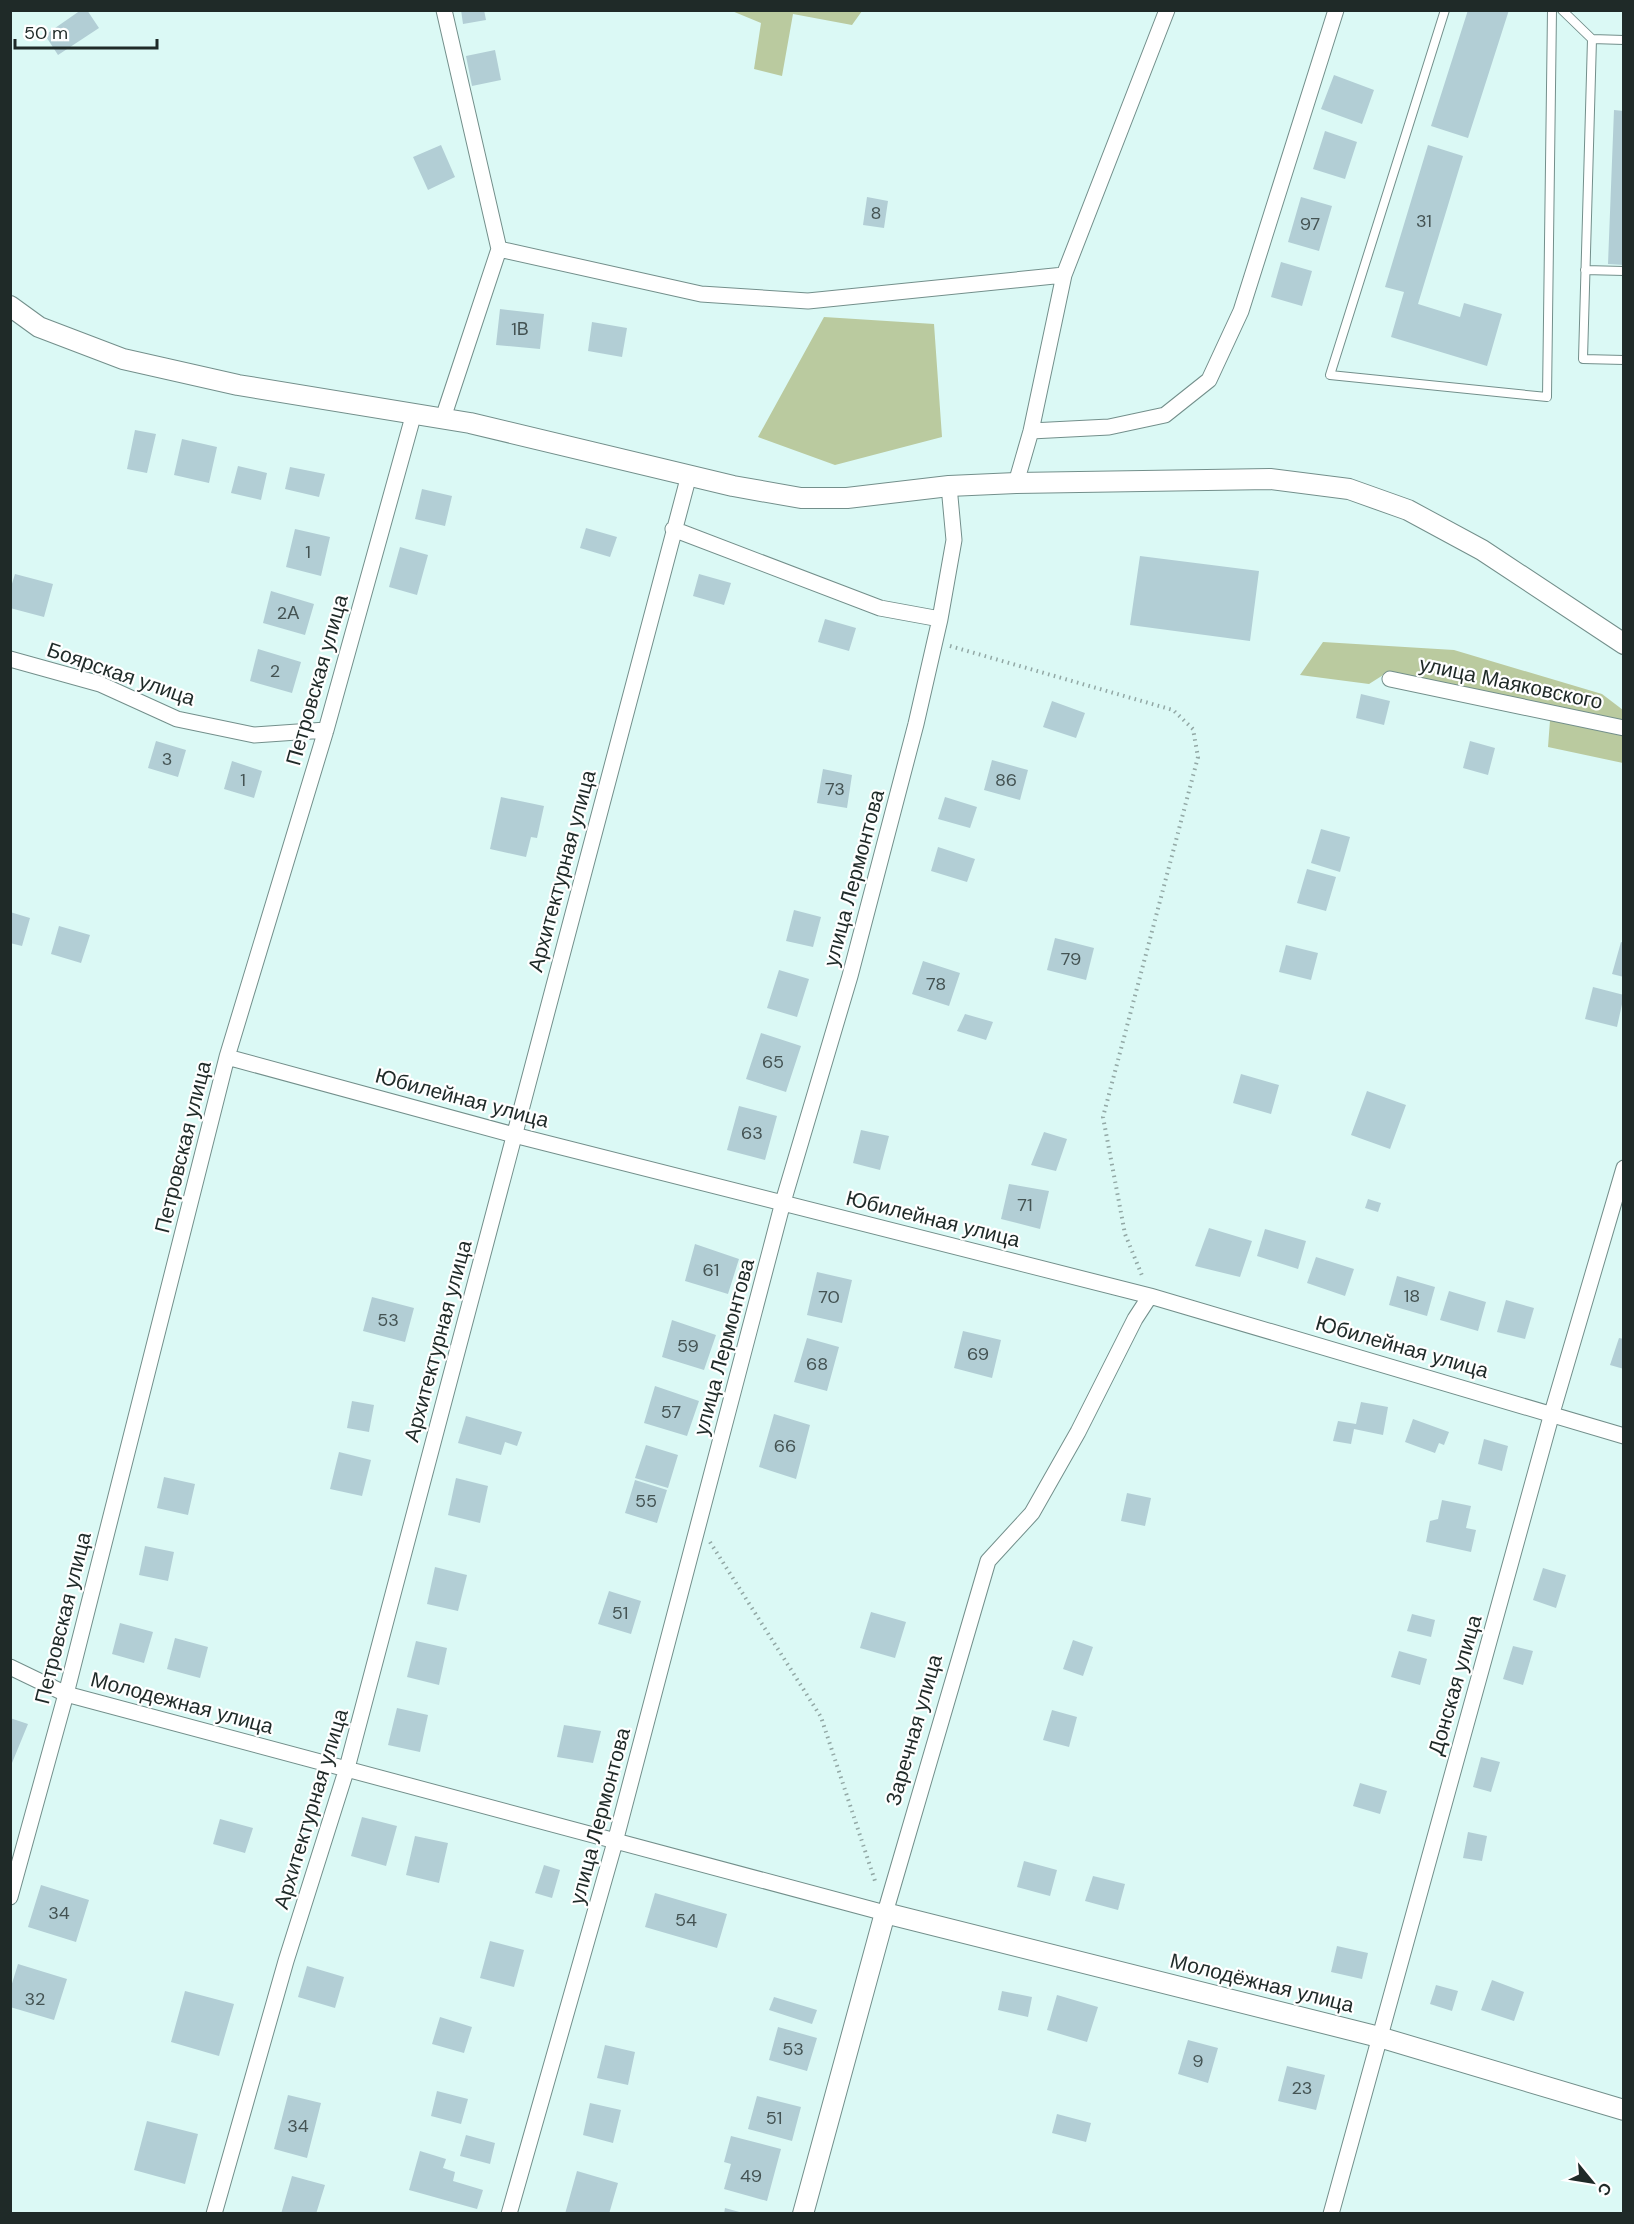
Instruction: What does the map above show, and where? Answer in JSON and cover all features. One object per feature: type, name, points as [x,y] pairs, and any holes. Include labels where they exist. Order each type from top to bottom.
[{"type":"street","points":[[443,418],[499,249],[444,10]]},
{"type":"street","points":[[1016,483],[1031,431],[1064,275],[1167,10]]},
{"type":"street","points":[[1031,431],[1109,427],[1165,416],[1209,380],[1241,311],[1336,10]]},
{"type":"street","points":[[499,249],[701,294],[808,301],[1064,275]]},
{"type":"street","points":[[10,306],[39,327],[123,359],[238,385],[414,412],[733,486],[801,498],[847,498],[949,486],[1016,483],[1270,479],[1349,489],[1408,510],[1482,550],[1623,644]]},
{"type":"street","name":"Петровская улица","points":[[11,1894],[66,1694],[227,1057],[326,730],[414,412]]},
{"type":"street","name":"Архитектурная улица","points":[[214,2214],[286,1961],[347,1768],[689,475]]},
{"type":"street","name":"улица Лермонтова","points":[[509,2214],[615,1842],[783,1203],[850,976],[916,724],[940,619],[954,540],[949,486]]},
{"type":"street","points":[[673,529],[880,608],[940,619]]},
{"type":"street","name":"Боярская улица","points":[[10,659],[100,684],[177,719],[254,735],[326,730]]},
{"type":"street","name":"улица Маяковского","points":[[1390,678],[1623,729]]},
{"type":"street","name":"Юбилейная улица","points":[[227,1057],[514,1135],[1150,1296],[1552,1413],[1623,1436]]},
{"type":"street","name":"Донская улица","points":[[1330,2214],[1552,1413],[1623,1168]]},
{"type":"street","name":"Заречная улица","points":[[803,2214],[885,1913],[988,1561],[1032,1513],[1078,1432],[1135,1319],[1150,1296]]},
{"type":"street","name":"Молодежная улица","points":[[10,1667],[66,1694],[885,1913]]},
{"type":"street","name":"Молодёжная улица","points":[[885,1913],[1379,2037],[1623,2110]]},
{"type":"lane","points":[[1444,10],[1330,375],[1547,397],[1551,10]]},
{"type":"lane","points":[[1562,10],[1592,39],[1623,40]]},
{"type":"lane","points":[[1592,39],[1583,359],[1623,360]]},
{"type":"lane","points":[[1585,270],[1623,271]]},
{"type":"path","points":[[935,642],[1173,710],[1193,729],[1198,757],[1103,1117],[1125,1234],[1150,1296]]},
{"type":"path","points":[[699,1525],[821,1717],[885,1913]]},
{"type":"green space","points":[[862,10],[852,25],[793,14],[782,76],[754,69],[761,23],[732,11]]},
{"type":"green space","points":[[824,317],[934,324],[942,437],[835,465],[758,437]]},
{"type":"green space","points":[[1323,642],[1454,650],[1602,694],[1623,710],[1623,763],[1548,747],[1551,707],[1388,672],[1369,684],[1300,675]]},
{"type":"building","points":[[81,10],[87,10],[99,28],[58,55],[45,35]]},
{"type":"building","points":[[461,10],[484,10],[486,20],[463,24]]},
{"type":"building","points":[[1468,10],[1509,10],[1468,138],[1431,126]]},
{"type":"building","points":[[495,50],[501,80],[472,86],[466,56]]},
{"type":"building","points":[[1334,75],[1374,90],[1362,124],[1321,109]]},
{"type":"building","points":[[1614,110],[1624,111],[1624,265],[1608,264]]},
{"type":"building","points":[[1325,131],[1357,142],[1345,179],[1313,169]]},
{"type":"building","points":[[441,145],[455,177],[428,190],[413,157]]},
{"type":"building","points":[[1428,145],[1463,156],[1418,304],[1460,317],[1464,303],[1502,314],[1487,366],[1391,337],[1404,292],[1385,287]]},
{"type":"building","points":[[867,197],[888,201],[884,228],[863,225]]},
{"type":"building","points":[[1301,197],[1332,206],[1319,251],[1288,242]]},
{"type":"building","points":[[1281,262],[1312,271],[1302,306],[1271,297]]},
{"type":"building","points":[[500,309],[544,314],[540,349],[496,345]]},
{"type":"building","points":[[592,322],[627,328],[622,357],[588,351]]},
{"type":"building","points":[[135,430],[156,434],[147,473],[127,469]]},
{"type":"building","points":[[182,439],[217,447],[209,483],[174,475]]},
{"type":"building","points":[[238,466],[267,473],[261,500],[231,493]]},
{"type":"building","points":[[290,467],[325,474],[319,497],[285,489]]},
{"type":"building","points":[[422,489],[452,496],[445,526],[415,519]]},
{"type":"building","points":[[586,528],[617,537],[610,557],[580,548]]},
{"type":"building","points":[[295,529],[330,537],[321,576],[286,567]]},
{"type":"building","points":[[400,547],[428,555],[417,595],[389,587]]},
{"type":"building","points":[[1140,556],[1259,571],[1250,641],[1130,625]]},
{"type":"building","points":[[15,574],[53,584],[44,617],[10,608],[10,590]]},
{"type":"building","points":[[699,574],[731,583],[724,605],[693,596]]},
{"type":"building","points":[[271,591],[314,604],[305,635],[263,623]]},
{"type":"building","points":[[825,619],[856,628],[849,651],[818,642]]},
{"type":"building","points":[[258,649],[301,662],[292,693],[250,681]]},
{"type":"building","points":[[1361,694],[1390,701],[1384,725],[1356,718]]},
{"type":"building","points":[[1052,701],[1085,713],[1076,738],[1043,727]]},
{"type":"building","points":[[156,741],[186,750],[178,777],[148,768]]},
{"type":"building","points":[[1470,741],[1495,748],[1488,775],[1463,768]]},
{"type":"building","points":[[992,760],[1028,770],[1020,800],[984,790]]},
{"type":"building","points":[[232,761],[262,771],[254,798],[224,789]]},
{"type":"building","points":[[823,769],[852,775],[847,808],[817,803]]},
{"type":"building","points":[[501,797],[544,806],[537,838],[531,837],[526,857],[490,849]]},
{"type":"building","points":[[945,797],[977,807],[970,828],[938,819]]},
{"type":"building","points":[[1321,829],[1350,837],[1340,872],[1311,863]]},
{"type":"building","points":[[938,847],[975,859],[967,882],[931,871]]},
{"type":"building","points":[[1307,869],[1336,877],[1326,911],[1297,903]]},
{"type":"building","points":[[794,910],[821,917],[813,947],[786,941]]},
{"type":"building","points":[[10,912],[30,918],[22,946],[10,943]]},
{"type":"building","points":[[59,926],[90,935],[81,963],[51,954]]},
{"type":"building","points":[[1055,938],[1094,948],[1086,980],[1047,970]]},
{"type":"building","points":[[1621,942],[1624,943],[1624,977],[1612,974]]},
{"type":"building","points":[[1286,945],[1318,953],[1311,980],[1279,972]]},
{"type":"building","points":[[923,961],[960,973],[949,1006],[912,994]]},
{"type":"building","points":[[779,970],[809,979],[797,1017],[767,1008]]},
{"type":"building","points":[[1593,987],[1624,995],[1617,1027],[1585,1019]]},
{"type":"building","points":[[965,1014],[993,1022],[986,1040],[957,1031]]},
{"type":"building","points":[[761,1033],[801,1046],[786,1092],[746,1079]]},
{"type":"building","points":[[1241,1074],[1279,1085],[1271,1114],[1233,1103]]},
{"type":"building","points":[[1367,1091],[1406,1105],[1390,1149],[1351,1135]]},
{"type":"building","points":[[739,1106],[777,1116],[765,1160],[727,1150]]},
{"type":"building","points":[[861,1130],[889,1136],[880,1170],[853,1163]]},
{"type":"building","points":[[1044,1132],[1067,1139],[1056,1171],[1031,1165]]},
{"type":"building","points":[[1009,1184],[1049,1191],[1040,1229],[1001,1219]]},
{"type":"building","points":[[1368,1199],[1381,1203],[1378,1212],[1365,1208]]},
{"type":"building","points":[[1209,1228],[1252,1241],[1240,1277],[1195,1266]]},
{"type":"building","points":[[1265,1229],[1306,1241],[1298,1269],[1257,1256]]},
{"type":"building","points":[[695,1244],[739,1259],[728,1294],[685,1281]]},
{"type":"building","points":[[1316,1257],[1354,1269],[1345,1296],[1307,1283]]},
{"type":"building","points":[[817,1272],[852,1280],[842,1323],[807,1315]]},
{"type":"building","points":[[1397,1276],[1435,1287],[1427,1316],[1389,1305]]},
{"type":"building","points":[[1449,1291],[1486,1302],[1478,1331],[1440,1320]]},
{"type":"building","points":[[372,1297],[414,1308],[405,1342],[363,1331]]},
{"type":"building","points":[[1506,1300],[1534,1308],[1525,1339],[1497,1332]]},
{"type":"building","points":[[672,1320],[716,1335],[704,1370],[662,1357]]},
{"type":"building","points":[[963,1331],[1001,1340],[992,1378],[954,1368]]},
{"type":"building","points":[[807,1338],[839,1347],[827,1391],[794,1382]]},
{"type":"building","points":[[1619,1338],[1624,1339],[1624,1369],[1610,1365]]},
{"type":"building","points":[[655,1386],[699,1401],[687,1436],[644,1423]]},
{"type":"building","points":[[352,1401],[374,1405],[369,1432],[347,1428]]},
{"type":"building","points":[[1361,1402],[1388,1407],[1383,1435],[1354,1429],[1351,1444],[1333,1441],[1338,1421],[1356,1424]]},
{"type":"building","points":[[774,1414],[810,1425],[796,1479],[759,1467]]},
{"type":"building","points":[[466,1416],[522,1432],[517,1446],[505,1442],[501,1455],[458,1443]]},
{"type":"building","points":[[1413,1419],[1449,1432],[1444,1445],[1439,1443],[1435,1453],[1405,1442]]},
{"type":"building","points":[[1484,1439],[1508,1446],[1502,1471],[1478,1464]]},
{"type":"building","points":[[646,1445],[678,1455],[668,1488],[635,1478]]},
{"type":"building","points":[[339,1452],[371,1460],[362,1496],[330,1489]]},
{"type":"building","points":[[164,1477],[195,1484],[188,1515],[157,1508]]},
{"type":"building","points":[[456,1478],[488,1486],[480,1523],[448,1515]]},
{"type":"building","points":[[635,1480],[667,1490],[657,1523],[625,1513]]},
{"type":"building","points":[[1127,1493],[1151,1498],[1145,1526],[1121,1521]]},
{"type":"building","points":[[1442,1500],[1471,1506],[1466,1528],[1476,1530],[1471,1552],[1426,1542],[1430,1521],[1438,1519]]},
{"type":"building","points":[[145,1546],[174,1552],[168,1581],[139,1575]]},
{"type":"building","points":[[435,1567],[467,1575],[458,1611],[427,1604]]},
{"type":"building","points":[[1543,1568],[1566,1575],[1556,1608],[1533,1600]]},
{"type":"building","points":[[609,1591],[641,1601],[631,1634],[598,1624]]},
{"type":"building","points":[[871,1612],[906,1622],[895,1658],[860,1648]]},
{"type":"building","points":[[1412,1614],[1435,1620],[1431,1637],[1407,1631]]},
{"type":"building","points":[[120,1623],[153,1632],[144,1663],[112,1654]]},
{"type":"building","points":[[175,1638],[208,1647],[200,1678],[167,1669]]},
{"type":"building","points":[[1073,1640],[1093,1647],[1083,1676],[1063,1669]]},
{"type":"building","points":[[416,1641],[447,1648],[439,1685],[407,1677]]},
{"type":"building","points":[[1513,1646],[1533,1651],[1523,1685],[1503,1679]]},
{"type":"building","points":[[1399,1651],[1427,1659],[1420,1685],[1391,1677]]},
{"type":"building","points":[[397,1708],[428,1715],[420,1752],[388,1745]]},
{"type":"building","points":[[1052,1710],[1077,1717],[1069,1747],[1043,1740]]},
{"type":"building","points":[[10,1718],[28,1724],[12,1763],[10,1763]]},
{"type":"building","points":[[564,1725],[601,1731],[593,1763],[557,1757]]},
{"type":"building","points":[[1481,1757],[1500,1762],[1491,1792],[1473,1787]]},
{"type":"building","points":[[1360,1783],[1387,1791],[1380,1814],[1353,1806]]},
{"type":"building","points":[[362,1817],[397,1826],[386,1866],[351,1856]]},
{"type":"building","points":[[220,1819],[253,1828],[245,1853],[213,1844]]},
{"type":"building","points":[[1468,1832],[1487,1836],[1482,1861],[1463,1858]]},
{"type":"building","points":[[415,1836],[448,1843],[439,1883],[406,1875]]},
{"type":"building","points":[[1024,1861],[1057,1870],[1050,1896],[1017,1887]]},
{"type":"building","points":[[544,1865],[560,1870],[552,1898],[535,1893]]},
{"type":"building","points":[[1093,1876],[1125,1884],[1118,1910],[1085,1901]]},
{"type":"building","points":[[41,1885],[89,1900],[76,1942],[28,1927]]},
{"type":"building","points":[[655,1893],[727,1914],[717,1948],[645,1927]]},
{"type":"building","points":[[490,1941],[524,1950],[514,1987],[480,1978]]},
{"type":"building","points":[[1337,1946],[1368,1953],[1362,1979],[1331,1972]]},
{"type":"building","points":[[18,1964],[67,1979],[54,2020],[10,2007],[10,1990]]},
{"type":"building","points":[[307,1966],[344,1977],[335,2008],[298,1997]]},
{"type":"building","points":[[1492,1980],[1524,1992],[1514,2021],[1481,2010]]},
{"type":"building","points":[[1436,1985],[1458,1991],[1452,2011],[1430,2004]]},
{"type":"building","points":[[185,1991],[234,2004],[219,2056],[171,2042]]},
{"type":"building","points":[[1002,1991],[1032,1997],[1028,2017],[998,2010]]},
{"type":"building","points":[[1057,1995],[1098,2007],[1087,2042],[1047,2030]]},
{"type":"building","points":[[774,1997],[817,2010],[812,2024],[769,2010]]},
{"type":"building","points":[[440,2017],[472,2027],[464,2053],[432,2044]]},
{"type":"building","points":[[778,2027],[817,2038],[807,2071],[769,2060]]},
{"type":"building","points":[[1188,2040],[1218,2048],[1208,2083],[1178,2074]]},
{"type":"building","points":[[605,2045],[635,2052],[628,2085],[597,2078]]},
{"type":"building","points":[[1287,2066],[1325,2075],[1316,2110],[1278,2101]]},
{"type":"building","points":[[437,2091],[468,2099],[461,2124],[431,2116]]},
{"type":"building","points":[[288,2095],[321,2103],[307,2158],[274,2149]]},
{"type":"building","points":[[757,2096],[801,2107],[792,2141],[748,2129]]},
{"type":"building","points":[[590,2103],[621,2110],[613,2143],[583,2135]]},
{"type":"building","points":[[1057,2114],[1091,2123],[1086,2142],[1052,2133]]},
{"type":"building","points":[[147,2121],[198,2134],[185,2184],[134,2170]]},
{"type":"building","points":[[466,2135],[495,2143],[490,2164],[460,2156]]},
{"type":"building","points":[[731,2136],[781,2149],[767,2201],[724,2189],[731,2164],[724,2162]]},
{"type":"building","points":[[420,2151],[446,2159],[443,2168],[455,2172],[453,2181],[483,2190],[477,2209],[409,2190]]},
{"type":"building","points":[[577,2171],[618,2183],[609,2214],[565,2214]]},
{"type":"building","points":[[292,2176],[325,2185],[316,2214],[281,2214]]},
{"type":"building","points":[[725,2208],[743,2213],[743,2214],[724,2214]]}]
